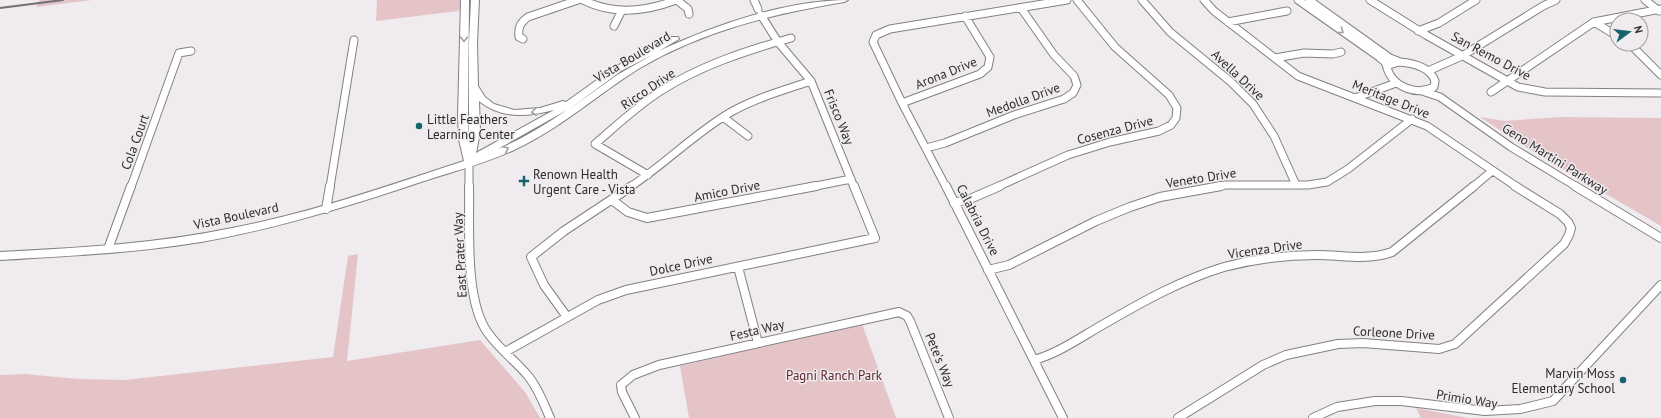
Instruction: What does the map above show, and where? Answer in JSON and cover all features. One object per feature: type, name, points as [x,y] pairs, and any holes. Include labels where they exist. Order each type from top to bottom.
[{"type":"main road","name":"East Prater Way","points":[[465,0],[463,116],[464,140],[469,162]]},
{"type":"main road","name":"East Prater Way","points":[[469,162],[474,145],[475,132],[475,0]]},
{"type":"main road","name":"Vista Boulevard","points":[[469,162],[487,150],[545,120],[618,70],[660,45],[706,25],[807,0]]},
{"type":"main road","name":"Vista Boulevard","points":[[0,256],[108,250],[168,243],[270,224],[326,209],[395,188],[469,162],[489,157],[537,134],[562,119],[621,76],[652,57],[724,26],[759,12],[844,0]]},
{"type":"main road","points":[[474,86],[479,97],[489,106],[499,110],[514,112],[548,110],[583,94]]},
{"type":"street","points":[[523,39],[519,36],[518,28],[524,19],[534,14],[564,6],[578,0]]},
{"type":"street","points":[[583,0],[597,6],[622,10],[650,8],[676,0],[688,9],[689,14]]},
{"type":"street","name":"Frisco Way","points":[[754,0],[759,12],[778,42],[811,81],[875,238]]},
{"type":"street","points":[[965,16],[1067,0]]},
{"type":"street","name":"Cosenza Drive","points":[[954,203],[970,199],[1068,155],[1110,142],[1159,131],[1171,125],[1176,118],[1177,108],[1169,95],[1114,47],[1077,0]]},
{"type":"street","name":"Avella Drive","points":[[1142,0],[1170,32],[1231,82],[1253,104],[1274,136],[1296,185]]},
{"type":"street","name":"Meritage Drive","points":[[1204,0],[1214,11],[1298,76],[1412,119],[1441,134],[1492,170],[1552,208],[1565,218],[1569,224]]},
{"type":"street","points":[[1298,0],[1385,62],[1388,74],[1396,83],[1407,88],[1422,90],[1429,90],[1434,87]]},
{"type":"street","points":[[1309,0],[1390,58],[1412,64],[1428,71],[1434,78],[1434,87],[1440,96]]},
{"type":"street","name":"San Remo Drive","points":[[1370,0],[1418,31],[1507,81],[1528,90],[1545,92],[1661,93]]},
{"type":"street","points":[[1418,31],[1439,23],[1476,0]]},
{"type":"street","points":[[1428,71],[1462,56],[1543,6],[1556,0]]},
{"type":"street","points":[[1645,0],[1660,11]]},
{"type":"street","name":"Medolla Drive","points":[[926,148],[944,144],[1009,117],[1064,99],[1073,93],[1077,85],[1074,76],[1054,55],[1020,8]]},
{"type":"street","points":[[614,26],[619,19],[622,10]]},
{"type":"street","points":[[1228,22],[1288,11]]},
{"type":"street","points":[[1491,92],[1594,22],[1660,11]]},
{"type":"street","name":"Calabria Drive","points":[[965,16],[890,29],[876,35],[873,46],[1063,418]]},
{"type":"street","name":"Arona Drive","points":[[902,103],[980,74],[988,68],[991,61],[990,57],[965,16]]},
{"type":"street","points":[[1594,22],[1609,31]]},
{"type":"street","points":[[778,42],[791,38]]},
{"type":"street","points":[[326,209],[354,40]]},
{"type":"street","name":"Ricco Drive","points":[[648,175],[595,144],[644,103],[674,83],[722,61],[778,42]]},
{"type":"street","name":"Cola Court","points":[[108,250],[180,53],[191,51]]},
{"type":"street","points":[[1275,58],[1298,54],[1333,54],[1340,52]]},
{"type":"street","points":[[1638,52],[1661,75]]},
{"type":"street","points":[[1387,67],[1401,62]]},
{"type":"street","points":[[567,317],[544,285],[531,257],[564,231],[648,175],[698,134],[723,117],[776,92],[811,81]]},
{"type":"street","points":[[1355,98],[1396,83]]},
{"type":"street","points":[[1422,90],[1440,96]]},
{"type":"street","name":"Geno Martini Parkway","points":[[1440,96],[1511,147],[1661,238]]},
{"type":"street","points":[[723,117],[748,136]]},
{"type":"street","name":"Veneto Drive","points":[[988,270],[1009,264],[1096,221],[1160,197],[1225,185],[1320,184],[1333,179],[1412,119]]},
{"type":"street","name":"East Prater Way","points":[[469,162],[471,283],[477,309],[487,332],[529,376],[539,391],[550,418]]},
{"type":"street","name":"Vicenza Drive","points":[[1034,360],[1051,355],[1174,286],[1210,271],[1251,261],[1279,257],[1316,255],[1369,258],[1385,255],[1392,252],[1492,170]]},
{"type":"street","name":"Amico Drive","points":[[612,200],[628,213],[634,216],[647,218],[851,179]]},
{"type":"street","name":"Corleone Drive","points":[[1178,418],[1262,365],[1292,353],[1338,344],[1363,343],[1439,349],[1455,344],[1564,244],[1571,234],[1569,224]]},
{"type":"street","name":"Dolce Drive","points":[[505,352],[598,300],[626,290],[875,238]]},
{"type":"street","points":[[738,267],[758,343]]},
{"type":"street","name":"Primio Way","points":[[1315,418],[1331,410],[1350,404],[1378,401],[1416,404],[1492,417],[1516,416],[1537,411],[1553,401],[1661,285]]},
{"type":"street","name":"Festa Way","points":[[635,418],[618,385],[634,375],[659,366],[758,343],[905,312]]},
{"type":"street","name":"Pete's Way","points":[[905,312],[949,418]]},
{"type":"green space","points":[[40,0],[92,0],[36,7]]},
{"type":"green space","points":[[377,0],[461,0],[460,9],[458,11],[376,21]]},
{"type":"green space","points":[[1480,117],[1504,121],[1561,117],[1661,118],[1661,226],[1527,148]]},
{"type":"green space","points":[[358,254],[347,361],[480,340],[525,392],[540,418],[0,418],[0,375],[25,374],[78,379],[124,380],[333,357],[348,256]]},
{"type":"green space","name":"Pagni Ranch Park","points":[[862,324],[896,418],[689,418],[680,366]]},
{"type":"green space","points":[[1416,408],[1468,418],[1421,418]]},
{"type":"railway","points":[[0,8],[63,0]]},
{"type":"place","name":"Little Feathers Learning Center","points":[[419,126]]},
{"type":"place","name":"Renown Health Urgent Care - Vista","points":[[524,181]]},
{"type":"place","name":"Marvin Moss Elementary School","points":[[1623,380]]}]
